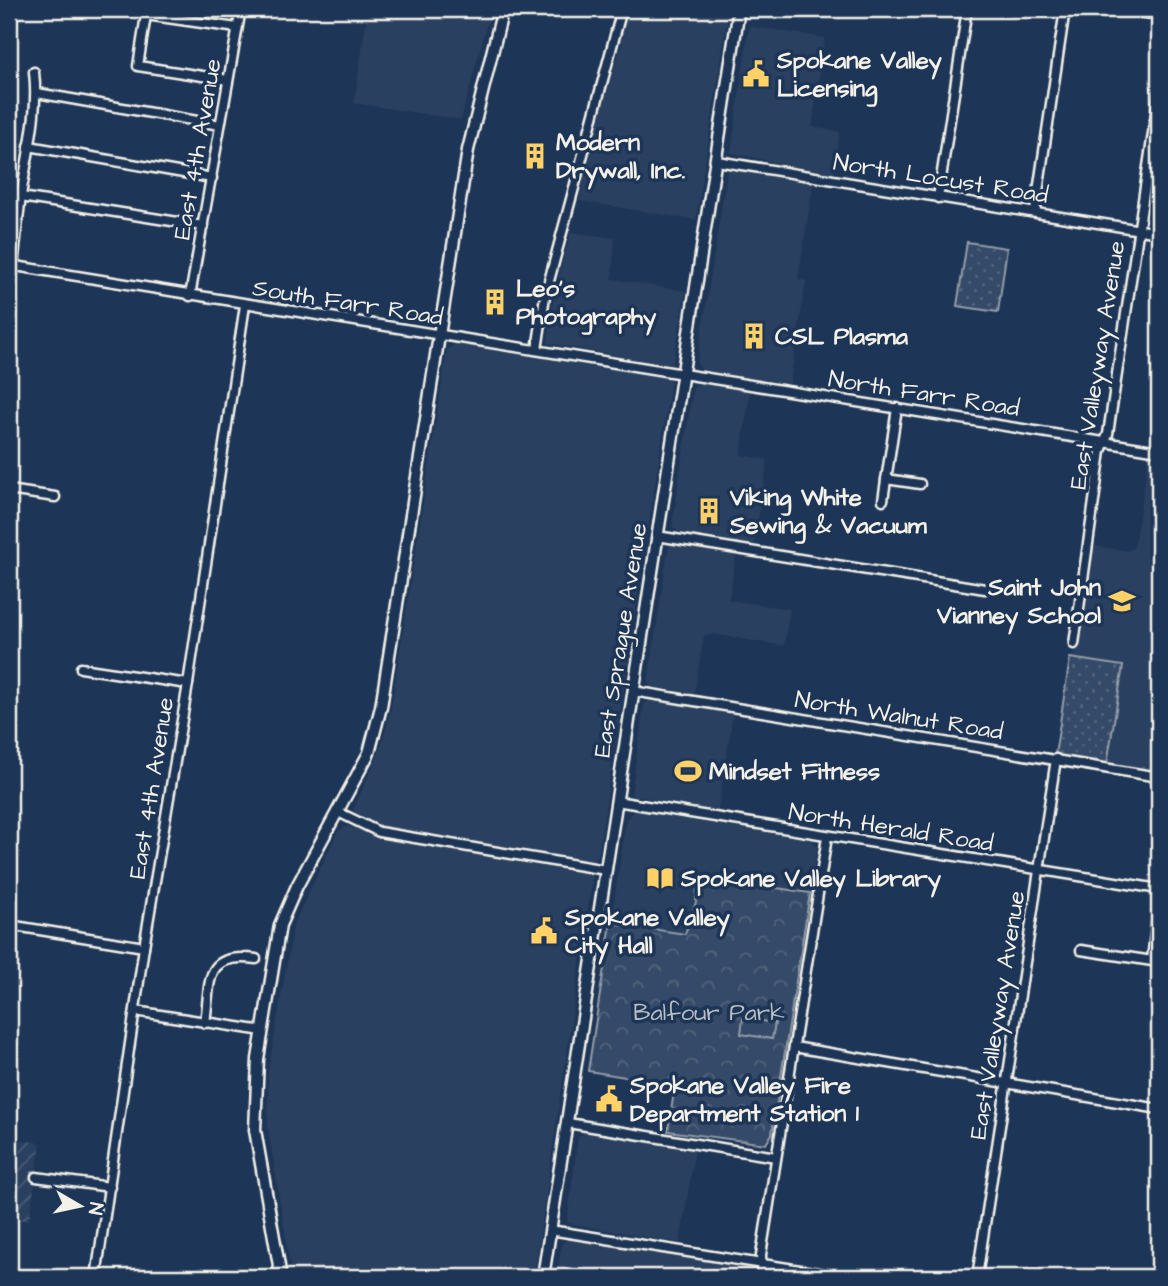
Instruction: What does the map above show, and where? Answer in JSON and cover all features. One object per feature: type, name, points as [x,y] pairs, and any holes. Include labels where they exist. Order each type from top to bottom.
[{"type":"main road","points":[[281,1277],[256,1130],[256,1090],[281,925],[297,886],[369,752],[381,707],[468,150],[503,9]]},
{"type":"main road","name":"East Sprague Avenue","points":[[543,1277],[739,9]]},
{"type":"street","name":"East 4th Avenue","points":[[190,296],[241,9]]},
{"type":"street","points":[[537,350],[551,274],[622,9]]},
{"type":"street","points":[[938,198],[967,9]]},
{"type":"street","points":[[1035,212],[1065,9]]},
{"type":"street","points":[[1120,9],[1159,15]]},
{"type":"street","points":[[228,80],[138,66],[146,15],[237,28]]},
{"type":"street","points":[[9,337],[11,265],[37,93],[34,72]]},
{"type":"street","points":[[37,93],[220,125]]},
{"type":"street","name":"East Valleyway Avenue","points":[[1074,644],[1159,93]]},
{"type":"street","points":[[29,146],[212,178]]},
{"type":"street","name":"North Locust Road","points":[[717,161],[1159,233]]},
{"type":"street","points":[[21,197],[203,226]]},
{"type":"street","name":"South Farr Road","points":[[11,265],[682,374]]},
{"type":"street","name":"East 4th Avenue","points":[[96,1277],[144,947],[188,684],[245,305]]},
{"type":"street","name":"North Farr Road","points":[[682,374],[1159,451]]},
{"type":"street","points":[[883,500],[897,408]]},
{"type":"street","points":[[886,479],[920,484]]},
{"type":"street","points":[[9,490],[55,497]]},
{"type":"street","points":[[657,536],[985,589]]},
{"type":"street","points":[[81,668],[188,684]]},
{"type":"street","name":"North Walnut Road","points":[[633,691],[1159,776]]},
{"type":"street","name":"East Valleyway Avenue","points":[[977,1277],[1056,759]]},
{"type":"street","name":"North Herald Road","points":[[617,801],[1159,890]]},
{"type":"street","points":[[338,812],[379,832],[606,870]]},
{"type":"street","points":[[762,1277],[761,1264],[776,1157],[827,837]]},
{"type":"street","points":[[1081,950],[1156,961],[1159,895]]},
{"type":"street","points":[[9,925],[144,947]]},
{"type":"street","points":[[205,1023],[212,974],[218,964],[233,956],[256,959]]},
{"type":"street","points":[[135,1011],[263,1031]]},
{"type":"street","points":[[794,1047],[1159,1109]]},
{"type":"street","points":[[568,1123],[776,1157]]},
{"type":"street","points":[[36,1177],[110,1187]]},
{"type":"street","points":[[550,1230],[844,1277]]},
{"type":"shaded area","points":[[368,9],[393,9],[461,20],[463,9],[491,9],[461,120],[354,103]]},
{"type":"shaded area","points":[[627,9],[729,9],[696,220],[579,201],[596,129],[622,43],[620,38]]},
{"type":"shaded area","points":[[749,26],[825,38],[812,127],[840,132],[833,175],[731,153]]},
{"type":"shaded area","points":[[732,168],[814,180],[798,279],[806,281],[790,384],[702,370],[697,364],[727,172]]},
{"type":"shaded area","points":[[571,232],[615,238],[612,279],[686,291],[673,363],[668,365],[548,343],[554,293]]},
{"type":"shaded area","points":[[455,344],[666,378],[671,381],[598,856],[594,861],[386,828],[360,820],[353,810],[379,753],[390,714],[447,350]]},
{"type":"shaded area","points":[[700,383],[750,391],[741,455],[768,460],[754,545],[678,532],[672,526],[693,388]]},
{"type":"shaded area","name":"Saint John Vianney School","points":[[1149,455],[1159,457],[1159,772],[1107,764],[1123,666],[1070,658],[1076,651],[1093,546],[1128,551],[1134,547]]},
{"type":"shaded area","points":[[671,545],[736,554],[729,600],[790,609],[784,646],[712,634],[704,636],[694,694],[650,686],[648,682],[668,550]]},
{"type":"shaded area","points":[[650,700],[733,714],[718,811],[631,795],[644,705]]},
{"type":"shaded area","points":[[635,811],[812,840],[817,849],[810,893],[699,876],[693,913],[685,934],[611,923],[626,819]]},
{"type":"shaded area","points":[[348,826],[383,837],[593,875],[534,1277],[292,1277],[268,1128],[268,1072],[294,923],[338,831]]},
{"type":"shaded area","points":[[586,1131],[695,1149],[680,1243],[567,1223],[578,1137]]},
{"type":"shaded area","points":[[9,1138],[41,1143],[29,1221],[9,1218]]},
{"type":"shaded area","points":[[568,1238],[752,1268],[757,1277],[557,1277],[562,1244]]},
{"type":"green space","points":[[967,242],[1007,248],[998,312],[957,306]]},
{"type":"green space","points":[[1070,658],[1123,666],[1107,764],[1055,755]]},
{"type":"green space","name":"Balfour Park","points":[[698,876],[810,893],[772,1134],[766,1144],[668,1131],[675,1085],[588,1071],[611,923],[685,934],[696,902]]},
{"type":"green space","points":[[743,1018],[775,1023],[772,1039],[741,1034]]},
{"type":"place","name":"Spokane Valley Licensing","points":[[756,74]]},
{"type":"place","name":"Modern Drywall, Inc.","points":[[535,156]]},
{"type":"place","name":"Leo's Photography","points":[[495,302]]},
{"type":"place","name":"CSL Plasma","points":[[754,336]]},
{"type":"place","name":"Viking White Sewing & Vacuum","points":[[709,511]]},
{"type":"place","name":"Saint John Vianney School","points":[[1122,601]]},
{"type":"place","name":"Mindset Fitness","points":[[688,771]]},
{"type":"place","name":"Spokane Valley Library","points":[[660,878]]},
{"type":"place","name":"Spokane Valley City Hall","points":[[544,931]]},
{"type":"place","name":"Spokane Valley Fire Department Station 1","points":[[609,1099]]}]
